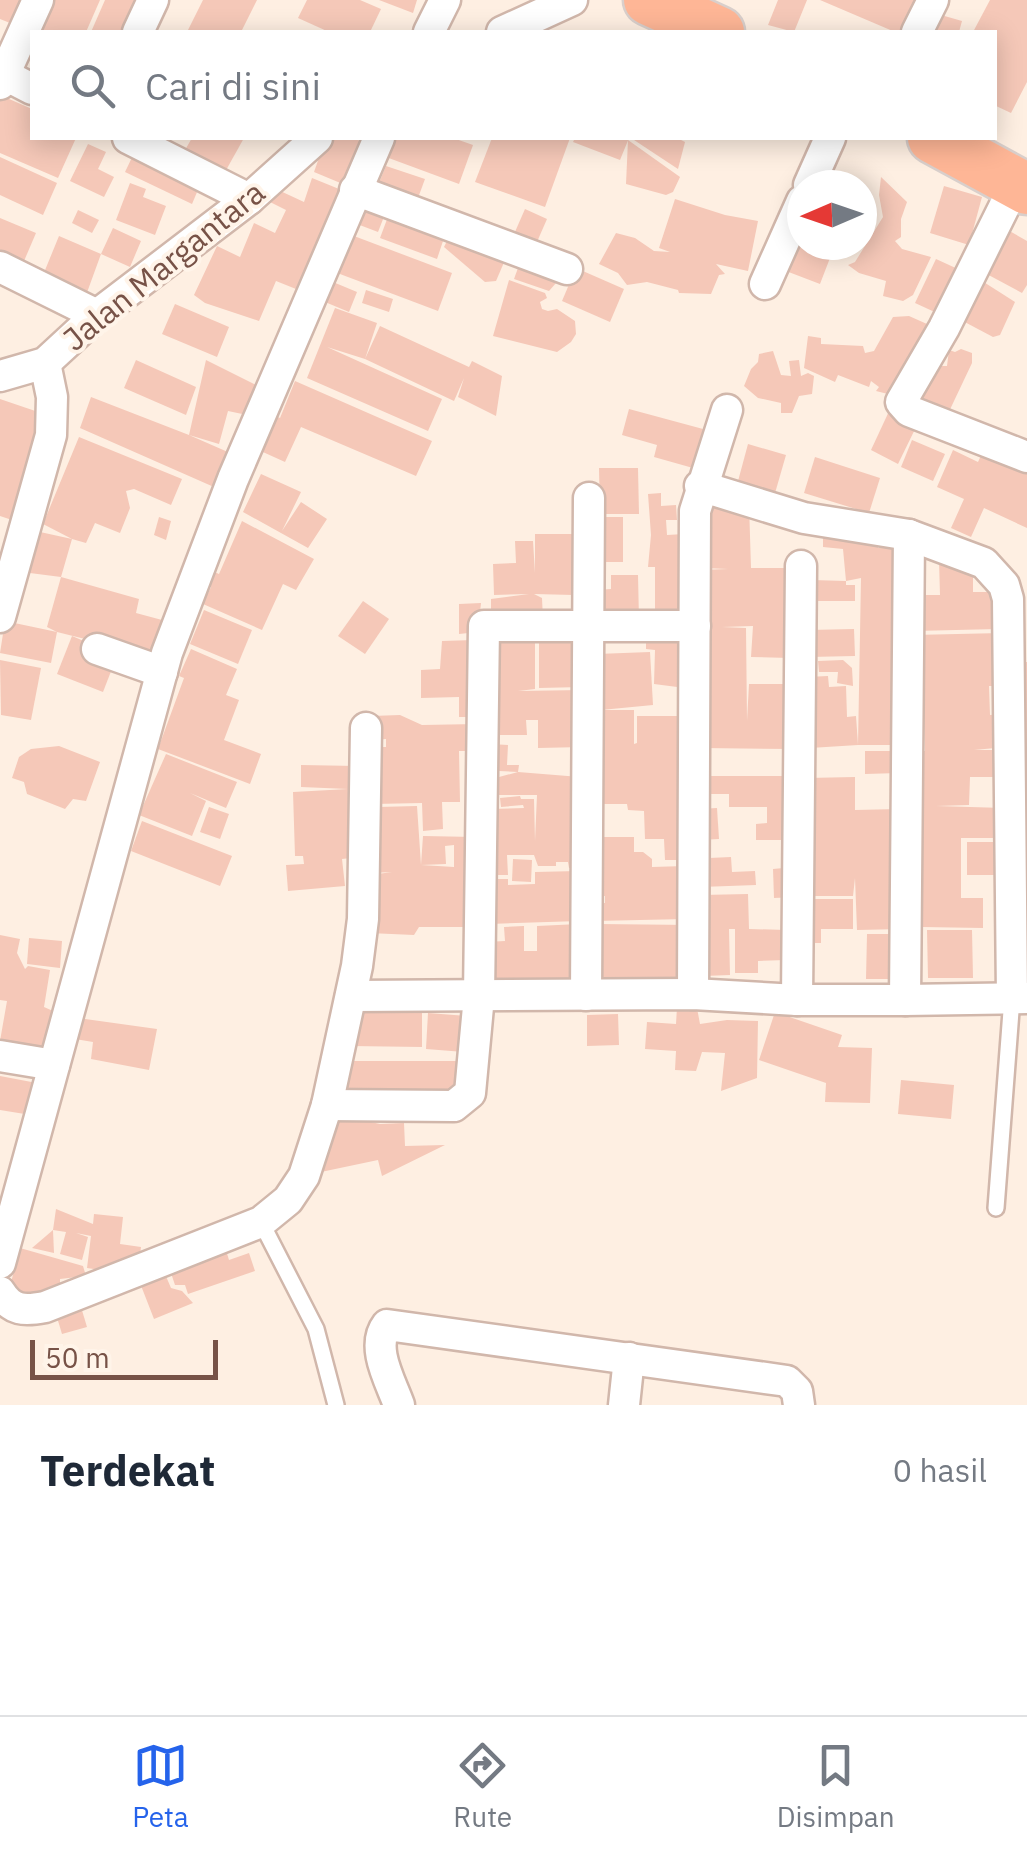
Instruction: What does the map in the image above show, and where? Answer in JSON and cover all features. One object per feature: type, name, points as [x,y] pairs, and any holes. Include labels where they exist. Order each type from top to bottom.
[{"type":"highway","points":[[649,0],[716,30]]},
{"type":"highway","points":[[937,140],[1022,186]]},
{"type":"street","points":[[30,88],[2,80],[38,0]]},
{"type":"street","points":[[139,30],[153,0]]},
{"type":"street","points":[[430,30],[445,0]]},
{"type":"street","points":[[506,30],[572,0]]},
{"type":"street","points":[[919,30],[933,0]]},
{"type":"street","points":[[132,140],[250,199]]},
{"type":"street","name":"Jalan Margantara","points":[[0,376],[45,362],[97,315],[250,199],[315,140]]},
{"type":"street","points":[[0,1262],[162,672],[233,479],[378,140]]},
{"type":"street","points":[[816,170],[829,140]]},
{"type":"street","points":[[1022,186],[901,402],[909,410],[1027,457]]},
{"type":"street","points":[[356,190],[567,268]]},
{"type":"street","points":[[765,284],[787,235]]},
{"type":"street","points":[[0,268],[97,315]]},
{"type":"street","points":[[0,617],[51,435],[52,397],[45,362]]},
{"type":"street","points":[[693,994],[694,511],[727,410]]},
{"type":"street","points":[[351,996],[693,994],[797,1000],[1020,998],[1008,599],[1004,585],[984,562],[909,535],[804,518],[700,486]]},
{"type":"street","points":[[586,995],[590,498]]},
{"type":"street","points":[[905,1000],[909,535]]},
{"type":"street","points":[[797,1000],[802,566]]},
{"type":"street","points":[[326,1106],[437,1108],[464,1102],[470,1093],[479,996],[484,626],[695,626]]},
{"type":"street","points":[[97,649],[162,672]]},
{"type":"street","points":[[3,1305],[30,1310],[45,1307],[264,1228],[304,1176],[326,1106],[362,944],[366,728]]},
{"type":"street","points":[[0,1056],[54,1066]]},
{"type":"street","points":[[399,1405],[380,1348],[381,1333],[387,1326],[399,1324],[788,1381],[797,1390],[798,1405]]},
{"type":"street","points":[[624,1405],[629,1358]]},
{"type":"lane","points":[[996,1208],[1020,998]]},
{"type":"lane","points":[[264,1228],[316,1329],[336,1405]]},
{"type":"building","points":[[0,0],[20,0],[10,23],[0,19]]},
{"type":"building","points":[[47,0],[100,0],[87,30],[33,30]]},
{"type":"building","points":[[105,0],[143,0],[130,30],[92,30]]},
{"type":"building","points":[[203,0],[257,0],[242,30],[188,30]]},
{"type":"building","points":[[307,0],[360,0],[381,9],[371,30],[325,30],[298,18]]},
{"type":"building","points":[[379,0],[417,0],[413,13]]},
{"type":"building","points":[[778,0],[807,0],[795,30],[768,25]]},
{"type":"building","points":[[820,0],[930,0],[915,30],[890,30]]},
{"type":"building","points":[[990,0],[1027,0],[1027,82],[1011,113],[997,106],[997,30],[974,30]]},
{"type":"building","points":[[941,15],[962,21],[960,30],[937,30]]},
{"type":"building","points":[[0,95],[30,108],[30,140],[75,140],[58,178],[0,153]]},
{"type":"building","points":[[191,140],[243,140],[225,172],[185,150]]},
{"type":"building","points":[[325,140],[358,140],[368,144],[350,187],[314,172]]},
{"type":"building","points":[[392,140],[459,140],[473,145],[459,184],[386,157]]},
{"type":"building","points":[[491,140],[569,140],[545,207],[475,182]]},
{"type":"building","points":[[574,140],[628,140],[620,160]]},
{"type":"building","points":[[628,140],[680,177],[673,192],[666,195],[626,184]]},
{"type":"building","points":[[634,140],[685,142],[678,169]]},
{"type":"building","points":[[88,144],[106,152],[98,169],[114,177],[104,197],[70,181]]},
{"type":"building","points":[[138,145],[203,178],[192,204],[125,172]]},
{"type":"building","points":[[0,157],[57,183],[43,215],[0,195]]},
{"type":"building","points":[[386,166],[425,179],[415,206],[375,192]]},
{"type":"building","points":[[881,177],[907,202],[901,219],[901,237],[895,241],[902,249],[931,257],[913,295],[903,301],[883,296],[886,281],[859,273],[848,265],[856,260],[877,260],[877,227],[883,217]]},
{"type":"building","points":[[312,178],[344,191],[306,293],[276,281],[259,321],[205,303],[194,295],[217,246],[240,257],[254,223],[275,233],[286,210],[270,202],[276,189],[304,202]]},
{"type":"building","points":[[130,183],[146,189],[143,197],[166,206],[155,235],[116,220]]},
{"type":"building","points":[[944,186],[982,197],[969,245],[930,233]]},
{"type":"building","points":[[675,199],[758,221],[748,271],[716,264],[725,274],[719,275],[711,294],[679,293],[647,282],[627,285],[618,273],[599,264],[616,233],[635,238],[654,251],[670,252],[659,248]]},
{"type":"building","points":[[366,201],[387,209],[378,232],[357,224]]},
{"type":"building","points":[[392,206],[448,226],[437,259],[380,238]]},
{"type":"building","points":[[525,209],[547,219],[533,251],[511,241]]},
{"type":"building","points":[[78,210],[99,220],[92,233],[72,223]]},
{"type":"building","points":[[0,218],[36,233],[21,268],[0,259]]},
{"type":"building","points":[[113,228],[141,241],[130,267],[101,254]]},
{"type":"building","points":[[1006,229],[1027,241],[1027,285],[1022,293],[983,272]]},
{"type":"building","points":[[346,233],[452,273],[438,311],[332,271]]},
{"type":"building","points":[[59,236],[101,254],[85,298],[41,280]]},
{"type":"building","points":[[448,239],[505,260],[496,281],[485,282],[444,247]]},
{"type":"building","points":[[522,257],[563,275],[549,291],[514,279]]},
{"type":"building","points":[[936,259],[960,270],[939,314],[915,303]]},
{"type":"building","points":[[790,260],[829,260],[820,284],[786,271]]},
{"type":"building","points":[[576,268],[624,289],[610,322],[562,301]]},
{"type":"building","points":[[979,279],[1015,302],[1000,335],[993,337],[959,319]]},
{"type":"building","points":[[509,280],[545,293],[547,298],[540,302],[542,309],[557,309],[575,321],[576,334],[571,342],[557,352],[493,336]]},
{"type":"building","points":[[333,282],[357,292],[349,312],[325,302]]},
{"type":"building","points":[[366,290],[393,299],[389,312],[362,303]]},
{"type":"building","points":[[175,304],[229,327],[217,357],[162,334]]},
{"type":"building","points":[[335,308],[377,323],[365,359],[327,347],[442,399],[428,431],[307,378]]},
{"type":"building","points":[[909,316],[927,324],[896,396],[876,391],[879,387],[871,381],[869,387],[838,375],[835,382],[804,368],[808,336],[821,338],[821,344],[863,346],[865,353],[874,351],[893,317]]},
{"type":"building","points":[[380,326],[469,367],[472,361],[502,376],[496,416],[458,397],[464,378],[454,401],[365,359]]},
{"type":"building","points":[[949,350],[972,353],[972,363],[945,420],[911,405],[939,366],[947,366]]},
{"type":"building","points":[[773,351],[781,375],[791,376],[789,361],[799,360],[801,376],[814,376],[812,394],[799,396],[792,413],[781,413],[781,403],[758,398],[744,386],[759,354]]},
{"type":"building","points":[[136,360],[196,387],[186,415],[124,388]]},
{"type":"building","points":[[206,360],[260,387],[247,415],[228,411],[219,444],[189,435]]},
{"type":"building","points":[[295,381],[432,441],[416,476],[301,427],[285,462],[254,448],[269,413],[280,418]]},
{"type":"building","points":[[91,397],[237,456],[223,491],[80,428]]},
{"type":"building","points":[[0,399],[50,416],[15,521],[0,516]]},
{"type":"building","points":[[891,407],[919,421],[898,464],[871,450]]},
{"type":"building","points":[[629,409],[703,429],[693,468],[654,457],[657,445],[622,435]]},
{"type":"building","points":[[79,437],[182,479],[171,505],[134,489],[126,491],[130,508],[120,533],[95,523],[86,543],[43,524]]},
{"type":"building","points":[[912,440],[945,454],[933,481],[901,467]]},
{"type":"building","points":[[748,444],[786,455],[771,507],[734,496]]},
{"type":"building","points":[[986,445],[1027,464],[1027,528],[984,508],[971,537],[951,528],[964,499],[937,487],[953,450],[978,462]]},
{"type":"building","points":[[815,457],[880,478],[869,513],[804,493]]},
{"type":"building","points":[[599,468],[638,468],[639,514],[600,514]]},
{"type":"building","points":[[261,474],[301,492],[282,531],[301,502],[327,519],[308,548],[243,512]]},
{"type":"building","points":[[661,493],[661,506],[676,505],[677,520],[666,520],[667,535],[684,534],[685,621],[655,621],[655,567],[648,567],[648,494]]},
{"type":"building","points":[[749,504],[751,568],[792,568],[790,658],[751,657],[753,626],[722,627],[746,628],[747,721],[749,684],[792,684],[792,749],[702,748],[701,570],[728,569],[704,568],[702,506]]},
{"type":"building","points":[[159,517],[171,521],[166,540],[154,535]]},
{"type":"building","points":[[595,517],[623,517],[623,562],[596,562]]},
{"type":"building","points":[[242,521],[314,559],[296,590],[283,584],[262,630],[203,604],[211,587],[200,582],[206,568],[219,574]]},
{"type":"building","points":[[823,527],[879,533],[878,548],[893,548],[894,685],[899,745],[858,745],[861,578],[846,581],[843,549],[823,547]]},
{"type":"building","points":[[31,530],[72,539],[61,577],[22,572]]},
{"type":"building","points":[[535,534],[582,534],[574,595],[534,594],[542,598],[543,620],[491,621],[491,599],[529,594],[494,595],[493,564],[516,563],[515,541],[533,541],[535,573]]},
{"type":"building","points":[[939,560],[973,560],[973,592],[998,592],[998,629],[914,631],[914,595],[940,595]]},
{"type":"building","points":[[611,575],[638,575],[639,620],[598,621],[597,590],[611,589]]},
{"type":"building","points":[[61,577],[139,599],[136,613],[162,620],[153,656],[47,627]]},
{"type":"building","points":[[812,580],[855,585],[855,601],[811,601]]},
{"type":"building","points":[[363,601],[389,619],[365,654],[338,636]]},
{"type":"building","points":[[481,603],[478,632],[459,634],[459,604]]},
{"type":"building","points":[[204,610],[252,630],[238,664],[190,644]]},
{"type":"building","points":[[5,621],[57,632],[51,663],[0,653]]},
{"type":"building","points":[[489,628],[535,628],[535,689],[518,691],[582,690],[583,747],[538,748],[538,720],[526,720],[527,735],[497,735]]},
{"type":"building","points":[[539,629],[582,629],[582,687],[539,688]]},
{"type":"building","points":[[646,629],[677,629],[678,657],[685,663],[685,688],[654,684],[655,650],[646,649]]},
{"type":"building","points":[[854,629],[855,656],[809,657],[809,630]]},
{"type":"building","points":[[1002,633],[1003,686],[989,686],[990,715],[1005,714],[1006,747],[974,750],[997,750],[997,777],[970,777],[969,805],[936,806],[1004,808],[1004,838],[961,838],[961,898],[983,898],[983,928],[922,927],[922,942],[916,942],[913,751],[925,751],[924,718],[916,718],[913,635]]},
{"type":"building","points":[[72,636],[115,661],[103,692],[57,674]]},
{"type":"building","points":[[474,640],[475,717],[459,717],[459,697],[421,698],[421,670],[440,669],[442,641]]},
{"type":"building","points":[[191,649],[237,669],[226,695],[239,700],[224,740],[261,754],[250,784],[158,749]]},
{"type":"building","points":[[650,652],[653,705],[601,710],[597,654]]},
{"type":"building","points":[[0,660],[41,668],[31,720],[1,715]]},
{"type":"building","points":[[843,660],[852,668],[853,686],[837,683],[838,672],[819,672],[818,661]]},
{"type":"building","points":[[1020,662],[1027,662],[1027,838],[1016,838]]},
{"type":"building","points":[[828,676],[829,687],[846,686],[847,717],[856,716],[858,745],[810,748],[807,677]]},
{"type":"building","points":[[601,710],[634,710],[634,744],[637,716],[688,716],[689,860],[665,860],[664,839],[645,839],[644,811],[628,810],[627,804],[600,804]]},
{"type":"building","points":[[400,715],[422,725],[477,724],[477,751],[459,751],[460,802],[442,802],[443,829],[423,831],[422,803],[374,804],[373,747],[386,747],[386,739],[373,740],[372,716]]},
{"type":"building","points":[[491,744],[508,745],[507,765],[519,765],[518,772],[499,771]]},
{"type":"building","points":[[59,746],[100,762],[86,801],[73,799],[65,809],[27,794],[24,782],[12,778],[19,757],[31,749]]},
{"type":"building","points":[[865,751],[898,751],[899,773],[865,774]]},
{"type":"building","points":[[166,754],[237,782],[226,808],[190,793],[206,801],[192,836],[139,815]]},
{"type":"building","points":[[301,765],[357,766],[360,857],[342,859],[345,886],[288,891],[286,865],[304,864],[303,856],[295,856],[293,792],[348,789],[301,787]]},
{"type":"building","points":[[518,772],[580,777],[580,868],[569,868],[568,862],[538,866],[534,855],[507,855],[508,875],[492,875],[491,809],[524,808],[501,807],[500,798],[534,799],[535,841],[537,795],[499,795],[499,777]]},
{"type":"building","points":[[709,776],[792,776],[794,840],[756,840],[756,824],[767,823],[767,807],[729,807],[729,794],[709,794]]},
{"type":"building","points":[[855,777],[855,810],[899,809],[902,929],[857,930],[855,878],[853,896],[808,896],[807,778]]},
{"type":"building","points":[[417,806],[421,865],[423,836],[475,837],[472,927],[419,927],[414,935],[369,933],[378,874],[392,872],[370,873],[378,807]],"holes":[[[454,845],[454,867],[421,865],[446,864],[445,846]]]},
{"type":"building","points":[[209,807],[229,814],[220,839],[200,832]]},
{"type":"building","points":[[717,808],[719,839],[701,840],[699,809]]},
{"type":"building","points":[[142,821],[232,856],[220,886],[131,851]]},
{"type":"building","points":[[594,837],[634,837],[634,852],[643,852],[652,859],[652,867],[685,866],[686,919],[594,921],[594,903],[605,903],[605,896],[595,896]]},
{"type":"building","points":[[967,842],[1002,842],[1002,875],[967,875]]},
{"type":"building","points":[[731,857],[732,872],[755,871],[756,885],[701,887],[701,869],[710,870],[709,858]]},
{"type":"building","points":[[513,859],[532,860],[531,882],[512,881]]},
{"type":"building","points":[[794,867],[796,897],[774,898],[773,869]]},
{"type":"building","points":[[578,871],[580,921],[489,924],[488,901],[497,901],[497,896],[488,894],[488,879],[508,879],[508,885],[535,884],[535,872]]},
{"type":"building","points":[[748,894],[749,929],[786,930],[786,960],[758,961],[758,973],[735,973],[735,929],[729,929],[730,975],[704,976],[702,895]]},
{"type":"building","points":[[807,899],[853,899],[853,929],[821,929],[821,943],[808,943]]},
{"type":"building","points":[[579,924],[580,978],[486,980],[485,942],[505,941],[504,927],[524,926],[524,951],[537,951],[537,926]]},
{"type":"building","points":[[598,924],[691,925],[690,980],[597,979]]},
{"type":"building","points":[[927,930],[972,930],[973,978],[928,978]]},
{"type":"building","points":[[867,934],[901,934],[900,979],[866,979]]},
{"type":"building","points":[[0,935],[20,939],[17,953],[25,969],[28,966],[50,970],[44,1007],[53,1011],[43,1052],[0,1041],[7,1001],[0,1000]]},
{"type":"building","points":[[29,938],[62,941],[60,968],[27,964]]},
{"type":"building","points":[[350,1006],[422,1006],[422,1047],[350,1046]]},
{"type":"building","points":[[677,1007],[697,1008],[700,1024],[758,1021],[757,1078],[721,1091],[725,1053],[702,1052],[696,1071],[675,1070],[676,1051],[645,1049],[647,1022],[676,1024]]},
{"type":"building","points":[[775,1012],[842,1035],[838,1047],[872,1048],[870,1103],[825,1102],[826,1083],[759,1060]]},
{"type":"building","points":[[428,1013],[467,1016],[464,1052],[426,1049]]},
{"type":"building","points":[[618,1014],[619,1045],[587,1046],[587,1015]]},
{"type":"building","points":[[78,1018],[157,1029],[149,1070],[91,1059],[93,1042],[75,1039]]},
{"type":"building","points":[[343,1061],[462,1061],[458,1091],[333,1099]]},
{"type":"building","points":[[0,1076],[42,1084],[37,1116],[0,1110]]},
{"type":"building","points":[[901,1080],[954,1085],[951,1119],[898,1114]]},
{"type":"building","points":[[333,1114],[380,1124],[404,1123],[405,1146],[445,1145],[382,1176],[378,1160],[321,1172]]},
{"type":"building","points":[[56,1209],[93,1224],[94,1214],[123,1217],[120,1244],[141,1247],[140,1255],[107,1271],[87,1268],[91,1236],[76,1233],[88,1237],[82,1260],[60,1254],[66,1232],[53,1230]]},
{"type":"building","points":[[53,1230],[54,1253],[32,1248]]},
{"type":"building","points":[[225,1247],[229,1260],[249,1253],[255,1271],[188,1294],[185,1285],[175,1285],[169,1267]]},
{"type":"building","points":[[20,1248],[83,1266],[86,1276],[60,1279],[60,1291],[45,1291],[45,1302],[9,1290]]},
{"type":"building","points":[[165,1274],[171,1288],[182,1291],[193,1303],[154,1319],[140,1283]]},
{"type":"building","points":[[81,1307],[87,1327],[62,1334],[56,1314]]}]
